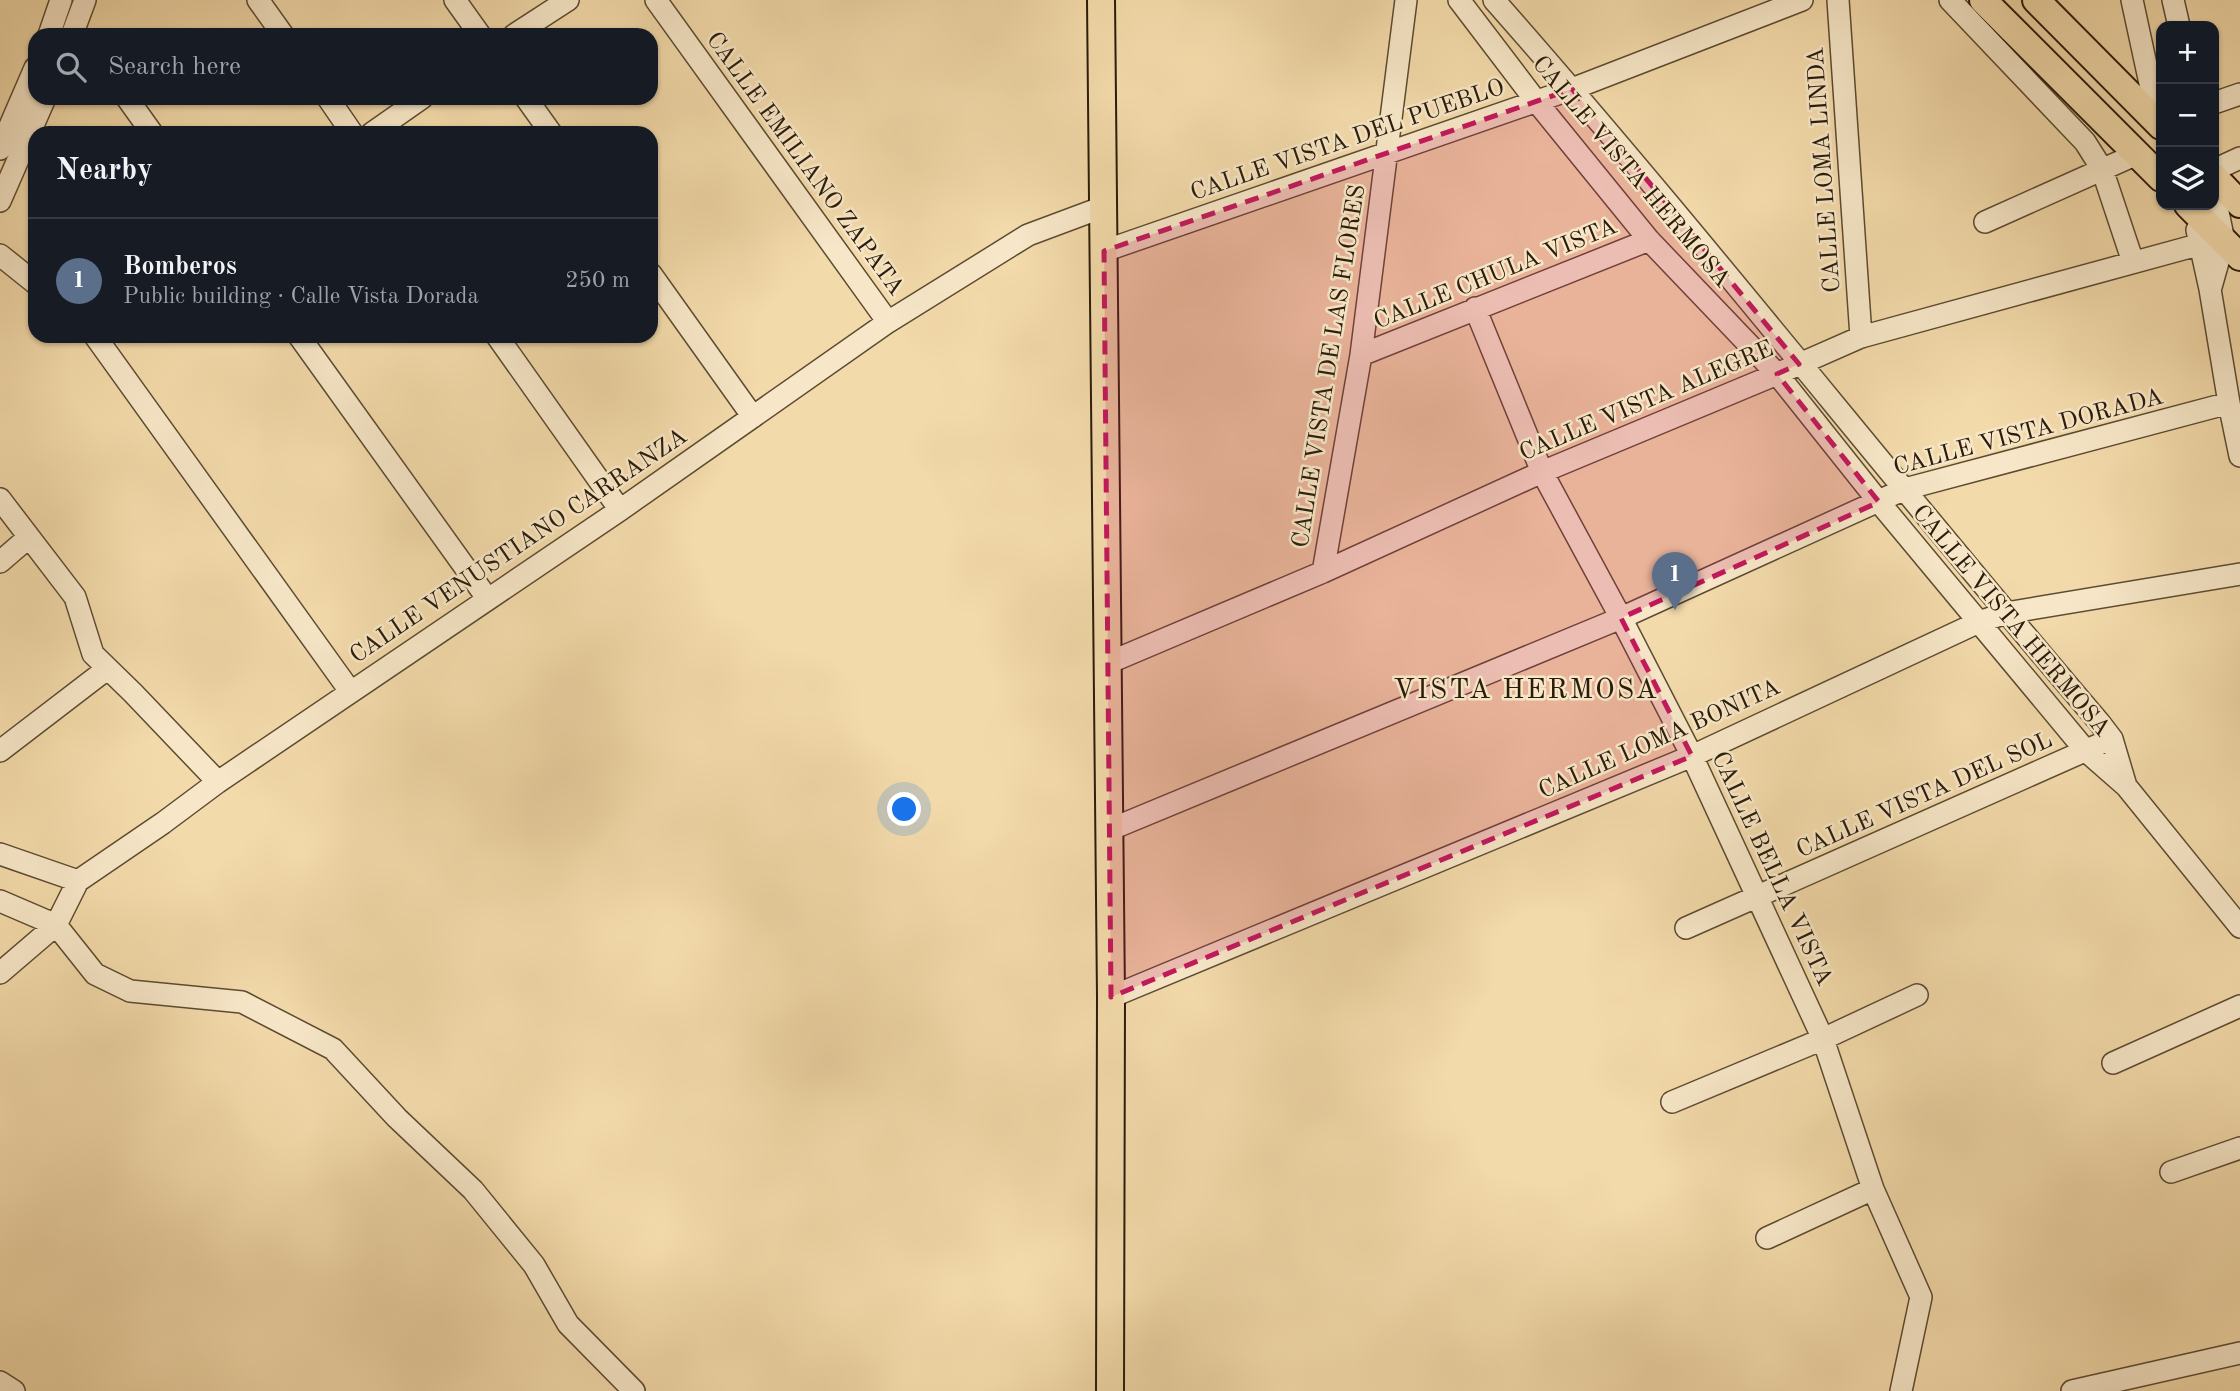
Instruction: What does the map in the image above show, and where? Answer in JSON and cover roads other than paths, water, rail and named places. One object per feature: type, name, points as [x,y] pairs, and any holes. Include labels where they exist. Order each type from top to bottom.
[{"type":"main road","points":[[1101,0],[1111,997],[1110,1391]]},
{"type":"main road","points":[[1983,0],[2156,173]]},
{"type":"main road","points":[[2036,0],[2156,121]]},
{"type":"main road","points":[[2219,182],[2240,204]]},
{"type":"main road","points":[[2193,210],[2222,247]]},
{"type":"street","points":[[51,28],[61,0]]},
{"type":"street","points":[[77,28],[85,0]]},
{"type":"street","points":[[258,0],[278,28]]},
{"type":"street","points":[[455,0],[476,28]]},
{"type":"street","points":[[525,28],[568,0]]},
{"type":"street","name":"CALLE EMILIANO ZAPATA","points":[[656,0],[888,322]]},
{"type":"street","name":"CALLE VISTA DE LAS FLORES","points":[[1322,572],[1361,355],[1406,0]]},
{"type":"street","name":"CALLE VISTA HERMOSA","points":[[1459,0],[1535,101],[1649,240],[1777,374],[1879,502],[2086,751],[2126,786],[2240,927]]},
{"type":"street","name":"CALLE VISTA HERMOSA","points":[[1494,0],[1572,89],[2112,739],[2126,786]]},
{"type":"street","name":"CALLE VISTA DEL PUEBLO","points":[[1104,251],[1572,89],[1802,0]]},
{"type":"street","name":"CALLE LOMA LINDA","points":[[1838,0],[1861,337]]},
{"type":"street","points":[[1950,0],[2085,142],[2102,169],[2133,262]]},
{"type":"street","points":[[2132,0],[2156,107]]},
{"type":"street","points":[[2173,0],[2178,21]]},
{"type":"street","points":[[0,149],[28,84]]},
{"type":"street","points":[[2219,101],[2240,94]]},
{"type":"street","points":[[32,126],[41,105]]},
{"type":"street","points":[[132,105],[147,126]]},
{"type":"street","points":[[333,105],[347,126]]},
{"type":"street","points":[[382,126],[412,105]]},
{"type":"street","points":[[531,105],[546,126]]},
{"type":"street","points":[[0,201],[28,135]]},
{"type":"street","points":[[1985,222],[2137,154]]},
{"type":"street","points":[[2219,168],[2240,158]]},
{"type":"street","name":"CALLE VENUSTIANO CARRANZA","points":[[0,973],[56,925],[78,881],[218,782],[620,510],[888,322],[1028,235],[1103,207]]},
{"type":"street","points":[[2217,210],[2222,247],[2210,289],[2240,456]]},
{"type":"street","name":"CALLE CHULA VISTA","points":[[1361,355],[1649,240]]},
{"type":"street","name":"CALLE VISTA ALEGRE","points":[[1108,663],[1322,572],[1542,472],[1861,337],[2133,262],[2222,247]]},
{"type":"street","points":[[0,255],[28,277]]},
{"type":"street","points":[[658,284],[753,417]]},
{"type":"street","name":"CALLE BELLA VISTA","points":[[1475,308],[1542,472],[1692,755],[1823,1039],[1873,1189],[1921,1297],[1901,1391]]},
{"type":"street","points":[[100,343],[350,691]]},
{"type":"street","points":[[304,343],[487,598]]},
{"type":"street","points":[[502,343],[620,510]]},
{"type":"street","name":"CALLE VISTA DORADA","points":[[1109,830],[1621,618],[1905,489],[2229,403]]},
{"type":"street","points":[[0,499],[75,597],[93,654],[218,782]]},
{"type":"street","points":[[0,562],[29,537]]},
{"type":"street","name":"CALLE LOMA BONITA","points":[[1111,997],[1692,755],[1979,622],[2006,613],[2240,574]]},
{"type":"street","points":[[0,751],[107,669]]},
{"type":"street","name":"CALLE VISTA DEL SOL","points":[[1686,928],[2112,739]]},
{"type":"street","points":[[0,854],[78,881]]},
{"type":"street","points":[[0,901],[56,925],[95,974],[130,991],[242,1002],[332,1049],[397,1118],[473,1190],[534,1265],[568,1324],[634,1391]]},
{"type":"street","points":[[1672,1102],[1823,1039],[1917,995]]},
{"type":"street","points":[[2113,1063],[2240,1006]]},
{"type":"street","points":[[2171,1172],[2240,1148]]},
{"type":"street","points":[[1767,1238],[1873,1189]]},
{"type":"street","points":[[2073,1391],[2240,1353]]},
{"type":"street","points":[[0,1382],[14,1391]]},
{"type":"place","name":"Bomberos","points":[[1675,610]]},
{"type":"district","name":"VISTA HERMOSA","points":[[1526,688]]}]
